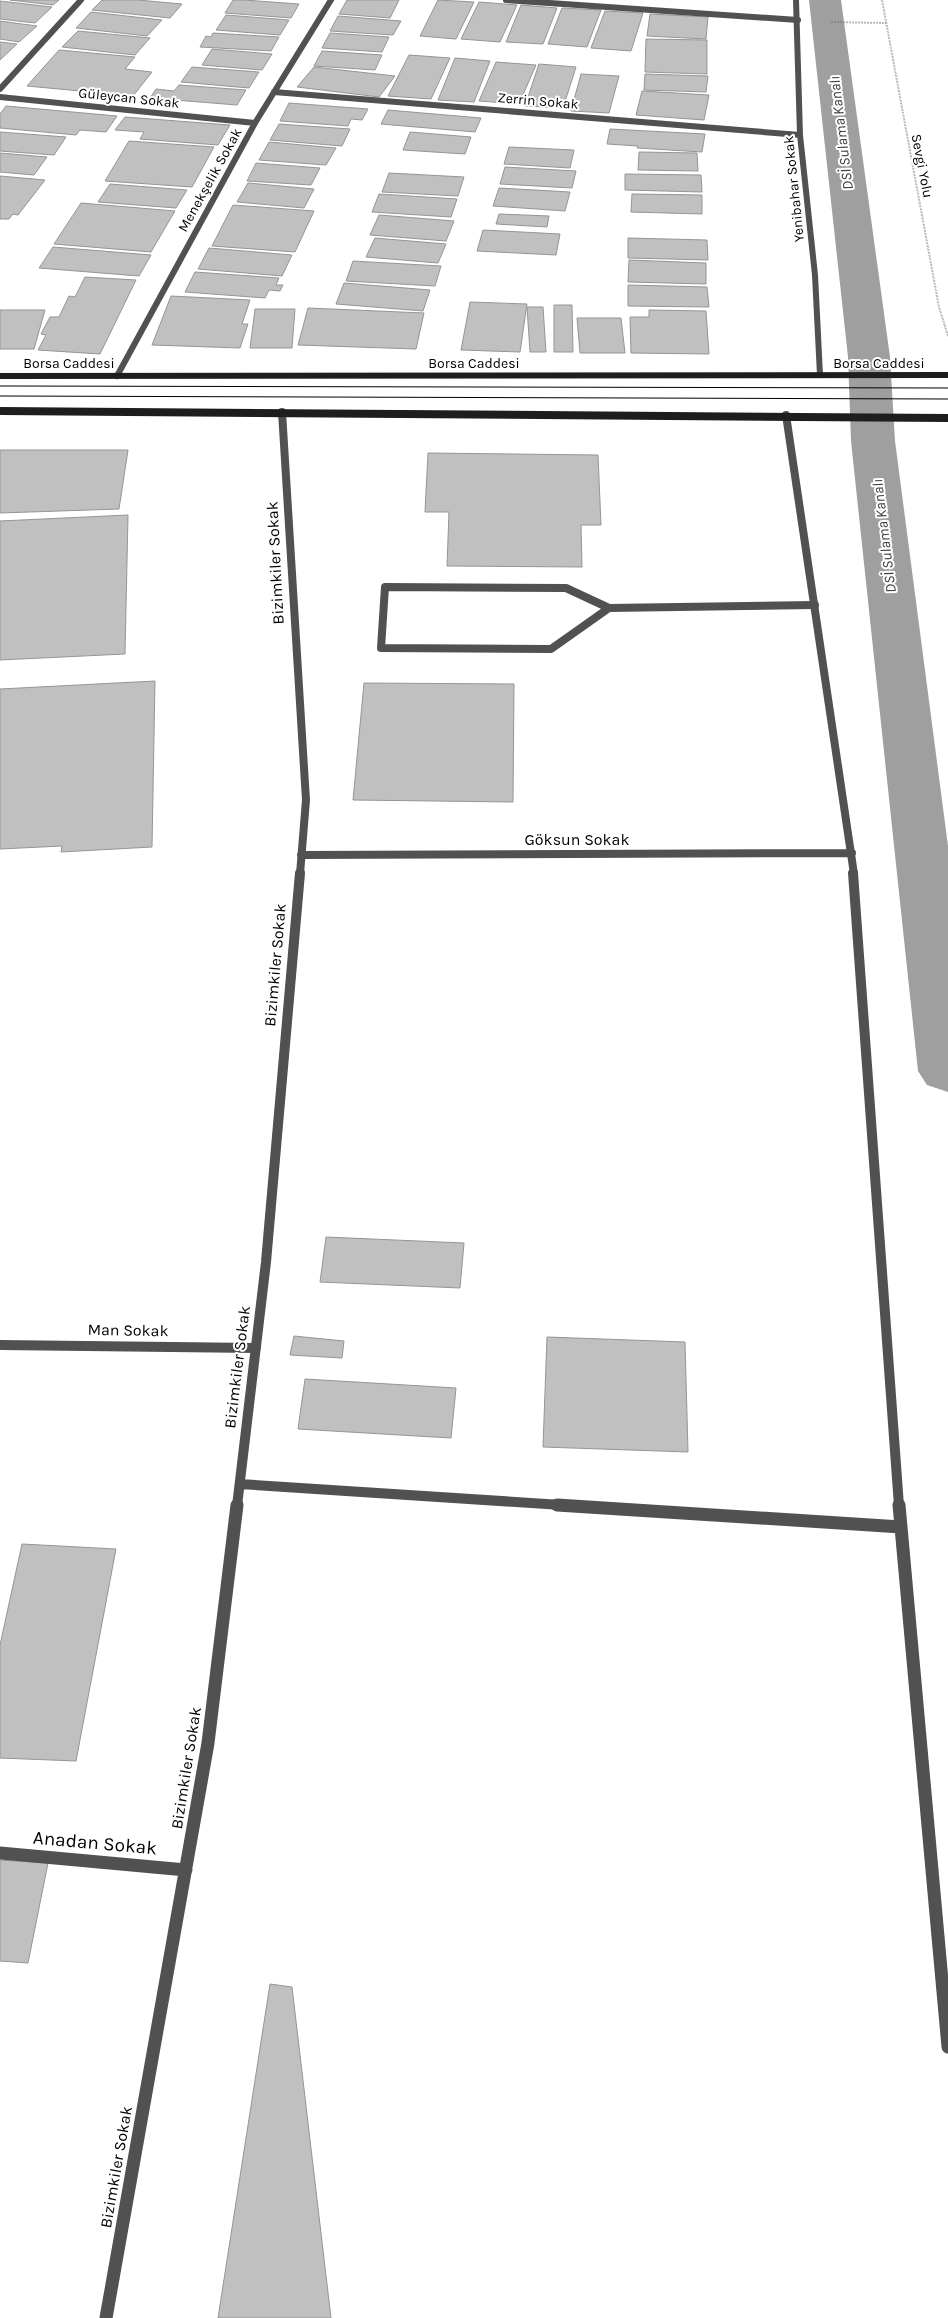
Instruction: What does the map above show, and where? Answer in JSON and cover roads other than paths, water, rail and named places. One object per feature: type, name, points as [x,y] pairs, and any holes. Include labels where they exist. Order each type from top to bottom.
[{"type":"main road","name":"Borsa Caddesi","points":[[0,376],[948,375]]},
{"type":"main road","points":[[0,411],[786,415],[947,418]]},
{"type":"street","points":[[0,89],[81,0]]},
{"type":"street","name":"Menekşelik Sokak","points":[[117,376],[255,123],[331,0]]},
{"type":"street","points":[[506,0],[798,20]]},
{"type":"street","name":"Yenibahar Sokak","points":[[796,0],[800,136],[815,275],[820,375]]},
{"type":"street","name":"Zerrin Sokak","points":[[274,92],[800,136]]},
{"type":"street","name":"Güleycan Sokak","points":[[0,97],[255,123]]},
{"type":"street","name":"Bizimkiler Sokak","points":[[106,2318],[208,1743],[266,1262],[306,800],[282,412]]},
{"type":"street","points":[[786,415],[852,853],[901,1527],[948,2047]]},
{"type":"street","points":[[609,608],[551,649],[381,648],[385,587],[566,588],[609,608],[815,605]]},
{"type":"street","name":"Göksun Sokak","points":[[301,855],[852,853]]},
{"type":"street","name":"Man Sokak","points":[[0,1345],[256,1348]]},
{"type":"street","points":[[240,1484],[901,1527]]},
{"type":"street","name":"Anadan Sokak","points":[[0,1853],[186,1870]]},
{"type":"waterway","name":"DSİ Sulama Kanalı","points":[[825,0],[869,357],[873,441],[948,1071]]},
{"type":"tram line","points":[[0,386],[948,388]]},
{"type":"tram line","points":[[0,396],[948,399]]}]
